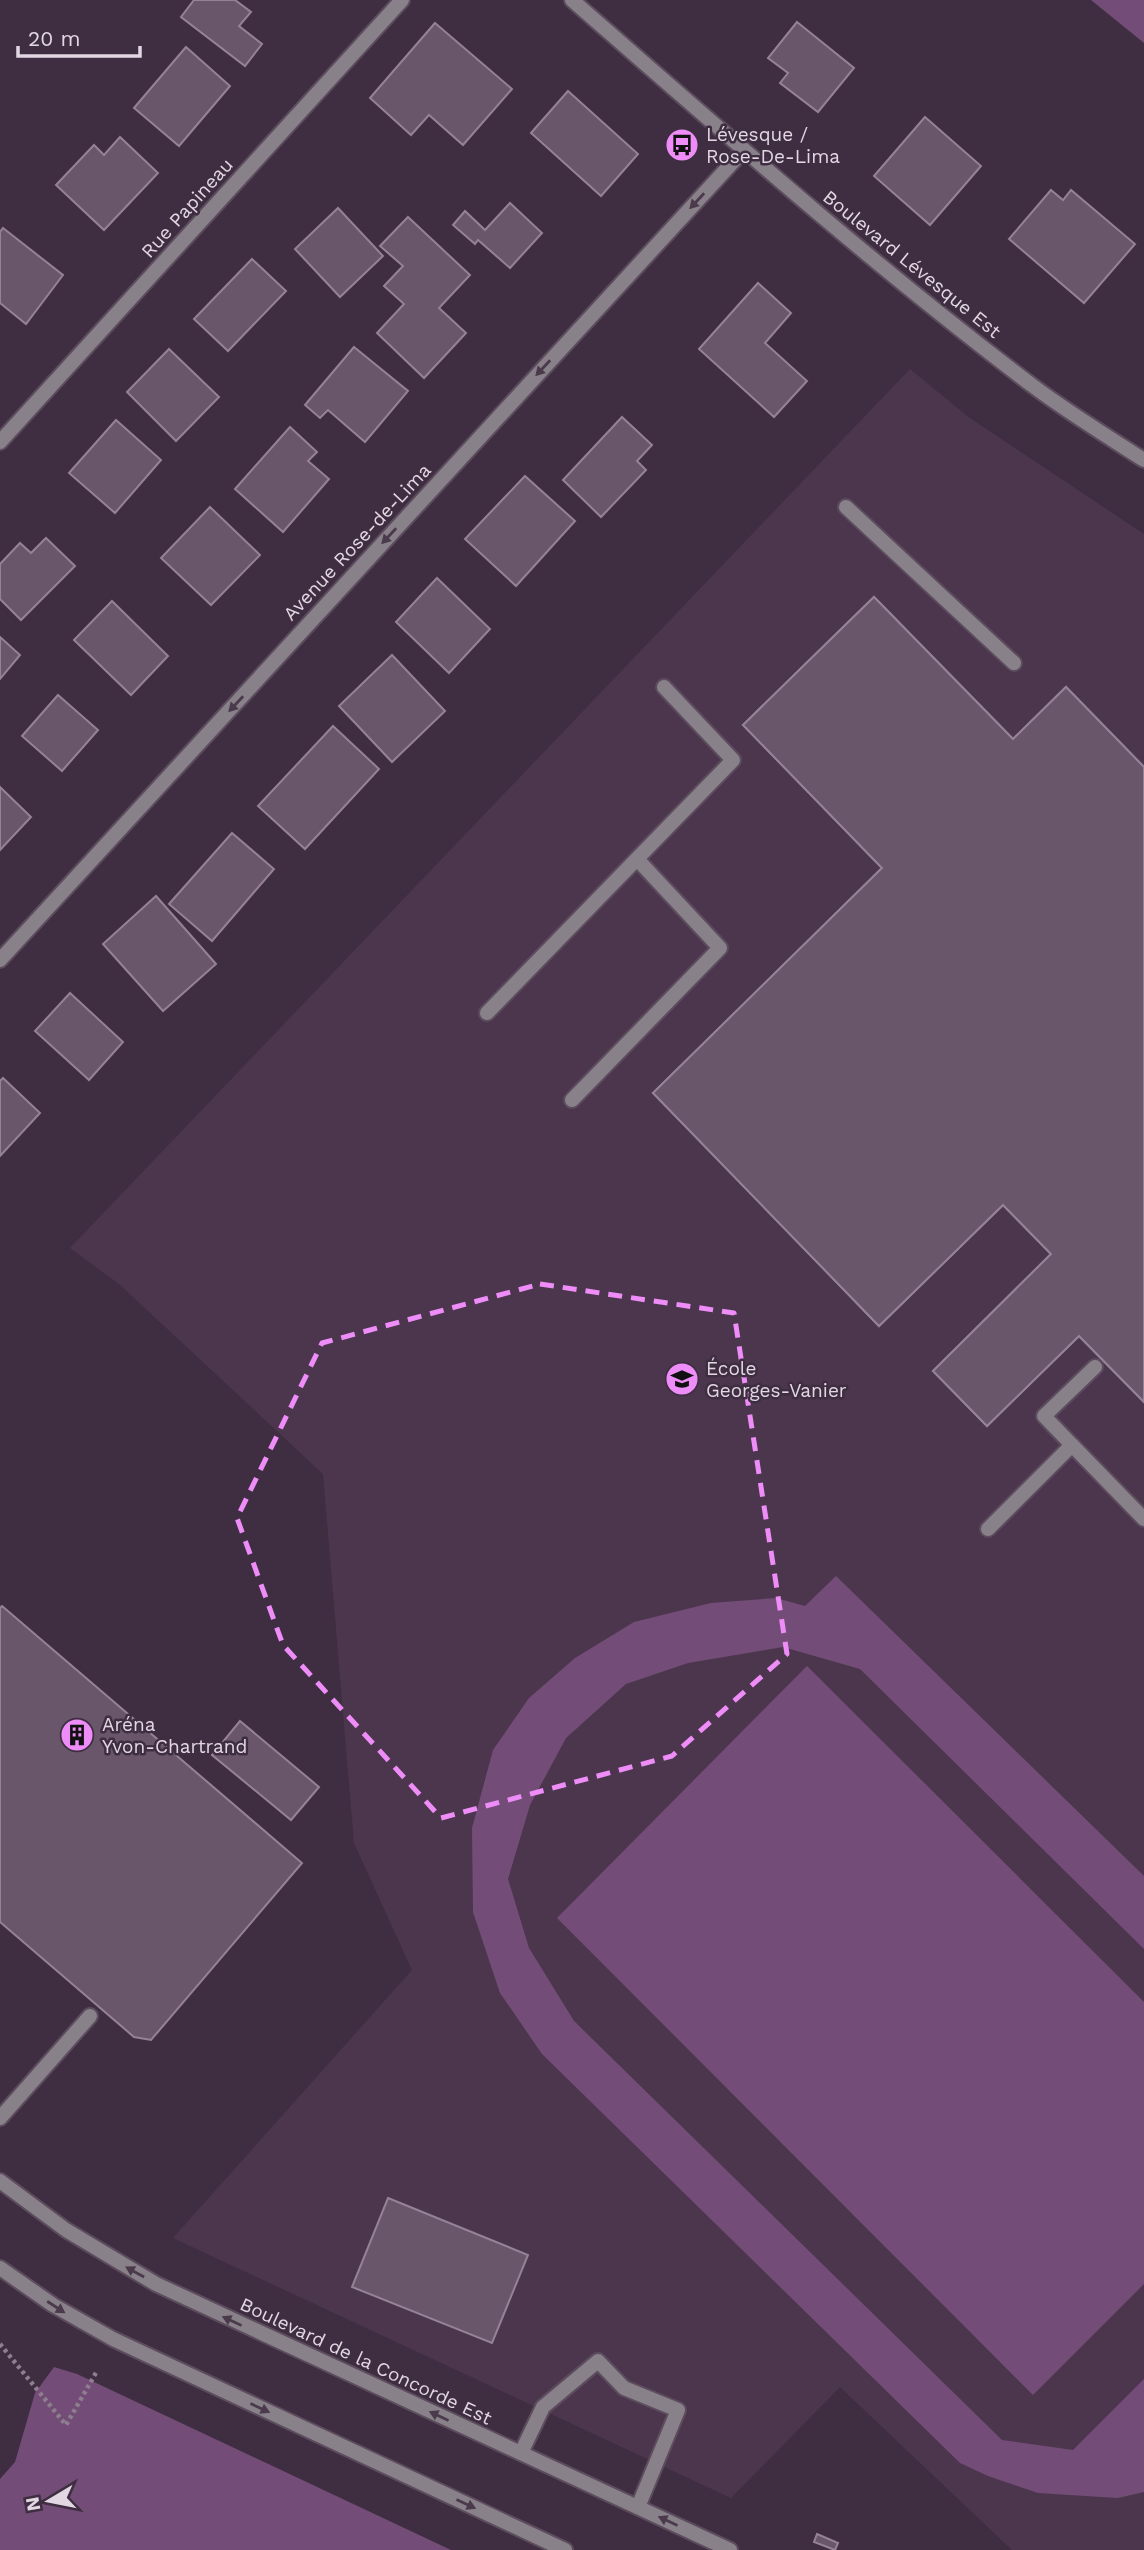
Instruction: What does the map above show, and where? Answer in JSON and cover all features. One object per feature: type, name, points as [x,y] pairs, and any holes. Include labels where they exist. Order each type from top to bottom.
[{"type":"street","name":"Rue Papineau","points":[[0,442],[402,0]]},
{"type":"street","name":"Boulevard Lévesque Est","points":[[572,0],[743,151],[929,304],[1036,388],[1144,460]]},
{"type":"street","name":"Avenue Rose-de-Lima","points":[[0,960],[743,151]]},
{"type":"street","points":[[846,508],[1014,663]]},
{"type":"street","points":[[487,1013],[733,760],[664,687]]},
{"type":"street","points":[[572,1100],[720,948],[637,859]]},
{"type":"street","points":[[1095,1367],[1044,1416],[1144,1519]]},
{"type":"street","points":[[988,1529],[1072,1445]]},
{"type":"street","points":[[0,2118],[90,2016]]},
{"type":"street","name":"Boulevard de la Concorde Est","points":[[0,2181],[66,2230],[156,2284],[730,2550]]},
{"type":"street","points":[[0,2268],[53,2305],[113,2339],[565,2550]]},
{"type":"street","points":[[521,2454],[543,2407],[598,2361],[624,2388],[678,2410],[638,2507]]},
{"type":"path","points":[[0,2344],[66,2425],[97,2371]]},
{"type":"highlighted area","points":[[540,1284],[734,1313],[787,1654],[672,1756],[441,1818],[283,1645],[237,1518],[322,1343]]},
{"type":"shaded area","points":[[1091,0],[1144,0],[1144,43]]},
{"type":"shaded area","name":"École Georges-Vanier","points":[[910,369],[967,416],[1144,534],[1144,2550],[1012,2550],[840,2387],[731,2498],[173,2238],[412,1970],[354,1843],[323,1474],[119,1284],[70,1248]]},
{"type":"shaded area","points":[[836,1576],[1144,1876],[1144,1949],[860,1669],[783,1647],[688,1663],[626,1684],[566,1738],[530,1805],[508,1879],[529,1948],[574,2021],[1002,2440],[1073,2450],[1144,2379],[1144,2492],[1118,2498],[1038,2493],[960,2463],[542,2054],[500,1993],[473,1912],[472,1828],[493,1750],[529,1698],[575,1658],[634,1622],[711,1603],[776,1598],[805,1606]]},
{"type":"shaded area","points":[[807,1666],[1144,2002],[1144,2284],[1033,2395],[557,1918]]},
{"type":"shaded area","points":[[54,2367],[77,2374],[451,2550],[0,2550],[0,2479],[15,2462],[35,2393]]},
{"type":"building","points":[[194,0],[235,0],[251,12],[239,26],[262,44],[245,66],[181,17]]},
{"type":"building","points":[[797,22],[854,68],[818,112],[780,83],[788,73],[768,58]]},
{"type":"building","points":[[435,23],[512,89],[463,145],[429,115],[411,135],[370,98]]},
{"type":"building","points":[[186,47],[230,86],[179,146],[134,108]]},
{"type":"building","points":[[568,91],[638,154],[601,196],[531,133]]},
{"type":"building","points":[[925,117],[981,166],[930,225],[874,176]]},
{"type":"building","points":[[120,137],[158,173],[104,230],[56,185],[94,145],[104,155]]},
{"type":"building","points":[[1051,190],[1063,200],[1071,190],[1135,244],[1084,303],[1009,239]]},
{"type":"building","points":[[510,203],[542,233],[510,268],[478,240],[475,244],[453,225],[465,211],[485,230]]},
{"type":"building","points":[[338,208],[383,256],[340,297],[295,249]]},
{"type":"building","points":[[408,217],[470,275],[439,308],[466,333],[424,378],[377,333],[404,304],[384,286],[403,266],[380,246]]},
{"type":"building","points":[[3,228],[63,275],[26,324],[0,303],[0,232]]},
{"type":"building","points":[[252,259],[286,291],[228,351],[194,319]]},
{"type":"building","points":[[758,283],[791,313],[765,343],[807,381],[774,417],[699,349]]},
{"type":"building","points":[[354,347],[408,391],[365,442],[328,410],[320,418],[305,405]]},
{"type":"building","points":[[169,349],[219,397],[176,441],[127,392]]},
{"type":"building","points":[[622,417],[652,445],[637,461],[646,470],[601,517],[563,480]]},
{"type":"building","points":[[116,420],[161,460],[115,513],[69,473]]},
{"type":"building","points":[[290,427],[317,452],[308,461],[329,479],[283,532],[235,489]]},
{"type":"building","points":[[525,476],[575,521],[516,586],[465,539]]},
{"type":"building","points":[[210,507],[260,555],[211,605],[161,558]]},
{"type":"building","points":[[46,538],[75,566],[21,620],[0,599],[0,564],[20,543],[31,553]]},
{"type":"building","points":[[437,578],[490,629],[449,673],[396,622]]},
{"type":"building","points":[[874,597],[1013,739],[1066,687],[1144,767],[1144,1062],[1077,1128],[1144,1197],[1144,1402],[1079,1336],[987,1426],[933,1371],[1051,1254],[1003,1205],[879,1326],[653,1093],[882,868],[743,725]]},
{"type":"building","points":[[874,597],[1013,739],[1066,687],[1144,767],[1144,1402],[1079,1336],[987,1426],[933,1371],[1051,1254],[1003,1205],[879,1326],[653,1093],[882,868],[743,725]]},
{"type":"building","points":[[112,601],[168,656],[131,695],[74,640]]},
{"type":"building","points":[[0,637],[20,655],[0,679]]},
{"type":"building","points":[[392,655],[445,711],[392,762],[339,706]]},
{"type":"building","points":[[58,695],[98,730],[62,771],[22,736]]},
{"type":"building","points":[[333,726],[379,769],[305,849],[258,806]]},
{"type":"building","points":[[0,787],[31,817],[0,850]]},
{"type":"building","points":[[232,833],[274,869],[212,941],[169,904]]},
{"type":"building","points":[[156,896],[216,964],[163,1011],[103,944]]},
{"type":"building","points":[[70,993],[123,1042],[89,1080],[35,1031]]},
{"type":"building","points":[[3,1078],[40,1113],[0,1156],[0,1081]]},
{"type":"building","name":"Aréna Yvon-Chartrand","points":[[2,1606],[302,1863],[151,2040],[134,2037],[0,1922]]},
{"type":"building","points":[[240,1721],[319,1787],[291,1820],[212,1755]]},
{"type":"building","points":[[388,2198],[528,2255],[492,2343],[352,2287]]},
{"type":"building","points":[[817,2534],[838,2543],[835,2550],[814,2542]]},
{"type":"place","name":"Lévesque / Rose-De-Lima","points":[[682,145]]},
{"type":"place","name":"École Georges-Vanier","points":[[682,1379]]},
{"type":"place","name":"Aréna Yvon-Chartrand","points":[[77,1735]]}]
